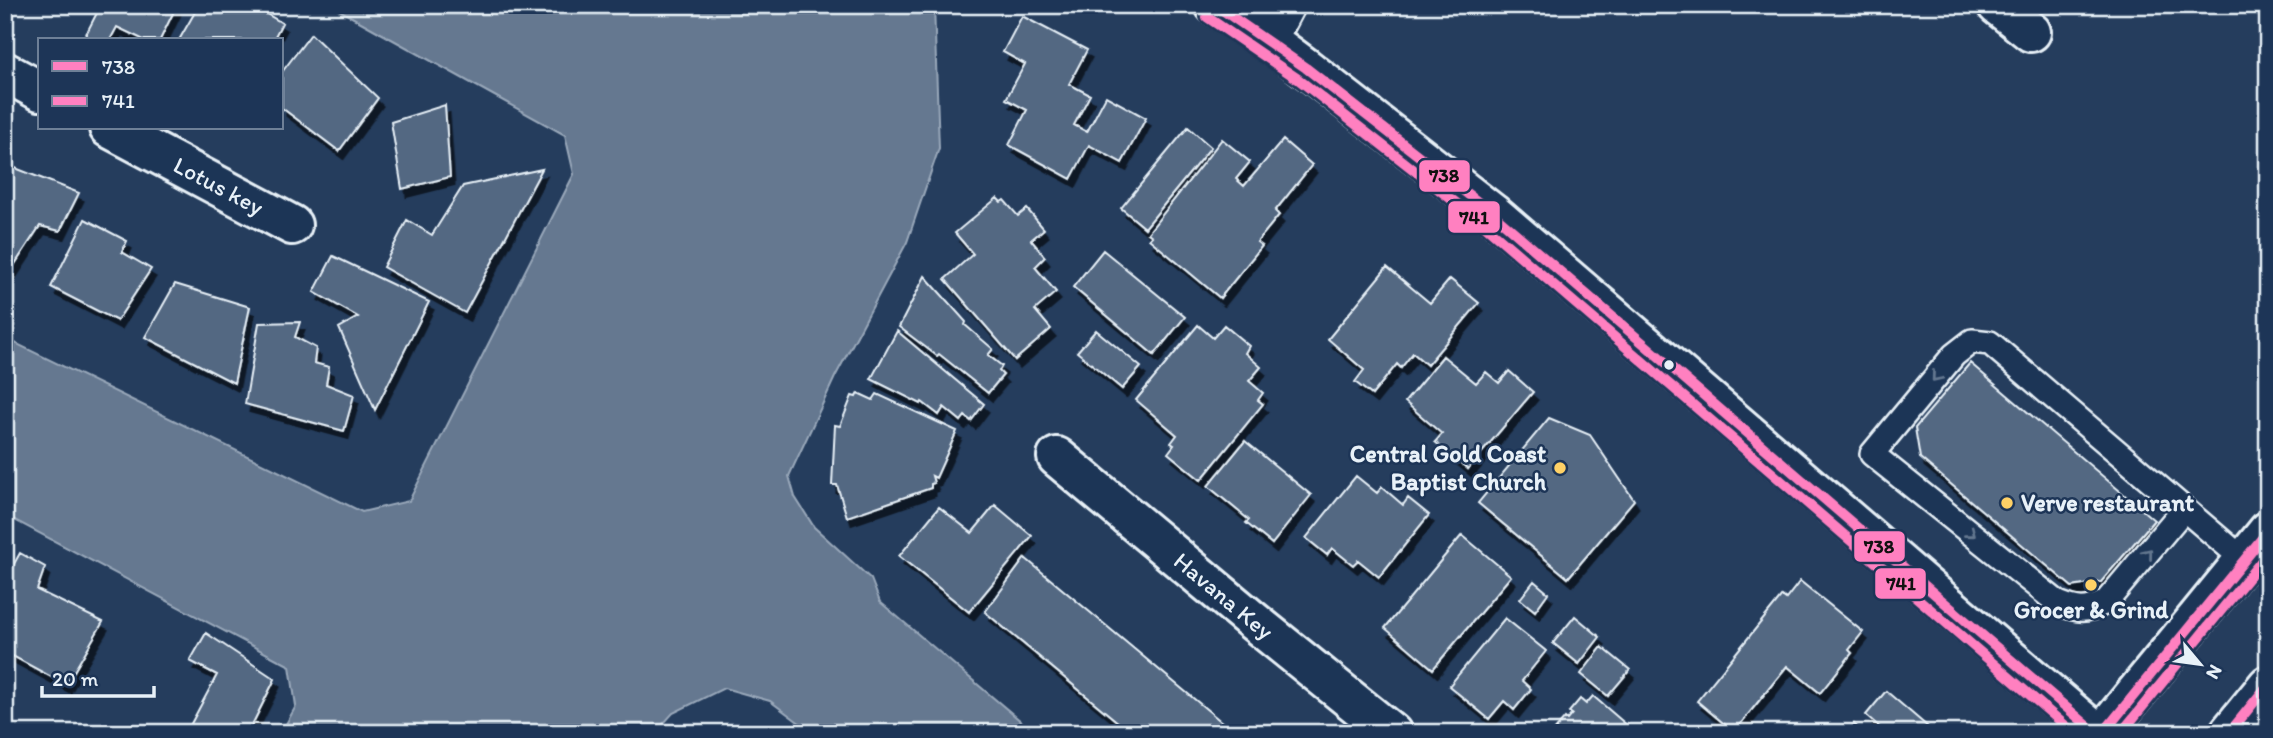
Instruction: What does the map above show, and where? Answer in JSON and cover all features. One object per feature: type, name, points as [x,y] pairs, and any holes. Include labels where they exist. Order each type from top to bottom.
[{"type":"street","points":[[1215,5],[1267,39],[1492,213],[2096,733]]},
{"type":"street","points":[[1267,39],[1285,5]]},
{"type":"street","points":[[1997,5],[2031,32]]},
{"type":"street","points":[[5,72],[38,90]]},
{"type":"street","name":"Lotus key","points":[[113,130],[292,225]]},
{"type":"street","name":"Havana Key","points":[[1057,457],[1392,733]]},
{"type":"street","points":[[2104,733],[2268,531]]},
{"type":"street","points":[[2229,733],[2268,685]]},
{"type":"lane","points":[[2184,509],[2106,602],[2093,609],[2076,610],[2058,603],[1872,454],[1954,355],[1972,341],[1990,343],[2244,560]]},
{"type":"water","points":[[330,5],[934,5],[939,148],[907,242],[835,377],[789,476],[795,497],[814,527],[871,579],[880,602],[1035,733],[813,733],[770,701],[724,688],[673,713],[655,733],[281,733],[296,706],[290,666],[5,515],[5,338],[362,512],[409,501],[574,174],[565,135]]},
{"type":"building","points":[[101,5],[176,7],[161,38],[140,38],[117,27],[111,38],[84,38]]},
{"type":"building","points":[[199,5],[251,5],[282,23],[274,38],[180,38]]},
{"type":"building","points":[[1022,16],[1087,50],[1069,84],[1090,95],[1074,125],[1087,132],[1106,96],[1146,118],[1122,163],[1089,145],[1071,179],[1009,145],[1027,110],[1006,99],[1025,64],[1003,52]]},
{"type":"building","points":[[311,34],[378,98],[339,151],[284,110],[284,69]]},
{"type":"building","points":[[445,105],[450,177],[402,189],[391,122]]},
{"type":"building","points":[[1188,127],[1211,147],[1145,228],[1121,208]]},
{"type":"building","points":[[1222,139],[1250,162],[1236,179],[1244,186],[1283,140],[1312,165],[1275,211],[1279,215],[1257,242],[1262,246],[1220,298],[1149,239],[1152,236],[1148,233]]},
{"type":"building","points":[[5,164],[79,193],[60,231],[40,226],[9,273],[5,270]]},
{"type":"building","points":[[542,169],[465,313],[383,267],[407,220],[432,235],[463,186]]},
{"type":"building","points":[[997,198],[1001,202],[1004,200],[1018,216],[1027,209],[1044,229],[1031,240],[1045,257],[1035,267],[1056,292],[1035,310],[1051,329],[1015,360],[945,279],[973,254],[955,233]]},
{"type":"building","points":[[85,219],[127,241],[122,252],[151,269],[117,321],[51,287]]},
{"type":"building","points":[[1103,250],[1185,317],[1154,355],[1073,287]]},
{"type":"building","points":[[333,256],[429,302],[375,410],[339,328],[358,317],[314,292]]},
{"type":"building","points":[[1387,267],[1430,303],[1450,279],[1479,303],[1427,365],[1413,353],[1401,368],[1397,364],[1372,395],[1355,382],[1364,370],[1328,339]]},
{"type":"building","points":[[925,276],[966,322],[965,325],[993,349],[988,355],[1002,366],[999,371],[1003,375],[988,393],[939,354],[937,356],[899,327]]},
{"type":"building","points":[[175,284],[250,307],[234,383],[145,337]]},
{"type":"building","points":[[300,322],[295,337],[316,348],[314,363],[329,367],[326,384],[354,395],[344,431],[245,404],[259,323]]},
{"type":"building","points":[[1198,325],[1213,338],[1224,325],[1249,346],[1245,353],[1261,367],[1249,381],[1263,393],[1258,400],[1263,404],[1201,480],[1168,453],[1177,435],[1136,400]]},
{"type":"building","points":[[1096,330],[1141,367],[1122,389],[1077,352]]},
{"type":"building","points":[[897,331],[984,404],[971,421],[965,416],[961,421],[944,407],[939,415],[922,402],[921,404],[871,379]]},
{"type":"building","points":[[1443,356],[1476,383],[1486,372],[1499,383],[1509,371],[1533,392],[1468,469],[1435,442],[1442,434],[1405,402]]},
{"type":"building","points":[[1970,363],[2154,520],[2101,582],[2072,587],[1920,458],[1915,428]]},
{"type":"building","points":[[858,393],[873,400],[877,394],[957,431],[936,478],[932,476],[934,483],[931,488],[847,517],[837,485],[832,485],[835,425],[840,426],[852,396],[856,397]]},
{"type":"building","name":"Central Gold Coast Baptist Church","points":[[1549,418],[1590,435],[1634,500],[1568,578],[1478,503]]},
{"type":"building","points":[[1245,441],[1311,495],[1272,544],[1246,523],[1249,520],[1208,486]]},
{"type":"building","points":[[1356,476],[1377,493],[1382,487],[1403,505],[1408,498],[1429,515],[1379,577],[1358,560],[1353,565],[1332,548],[1327,555],[1306,538]]},
{"type":"building","points":[[995,505],[1032,536],[969,612],[899,556],[939,507],[972,533]]},
{"type":"building","points":[[1462,535],[1511,576],[1433,669],[1385,628]]},
{"type":"building","points":[[20,553],[45,567],[37,590],[103,622],[66,685],[5,652],[5,580]]},
{"type":"building","points":[[1025,558],[1235,733],[1131,733],[985,612]]},
{"type":"building","points":[[1534,581],[1548,593],[1535,611],[1520,599]]},
{"type":"building","points":[[1800,581],[1863,632],[1849,650],[1852,653],[1820,693],[1787,666],[1734,732],[1697,701],[1782,596],[1786,599]]},
{"type":"building","points":[[1575,616],[1600,637],[1579,664],[1553,643]]},
{"type":"building","points":[[1505,618],[1546,651],[1522,681],[1531,689],[1514,710],[1504,701],[1489,719],[1449,686]]},
{"type":"building","points":[[206,633],[275,679],[248,733],[186,733],[217,675],[190,661]]},
{"type":"building","points":[[1602,647],[1630,670],[1608,696],[1581,674]]},
{"type":"building","points":[[1886,691],[1935,733],[1886,733],[1866,715]]},
{"type":"building","points":[[1593,696],[1636,733],[1553,732],[1572,714],[1569,712],[1580,699],[1586,704]]},
{"type":"building","points":[[1854,724],[1864,733],[1847,733]]},
{"type":"transit line","name":"738","points":[[1215,5],[1306,68],[1492,213],[2096,733]]},
{"type":"transit line","name":"741","points":[[1207,17],[1298,79],[1483,224],[2074,733]]},
{"type":"transit line","name":"738","points":[[2103,733],[2268,531]]},
{"type":"transit line","name":"741","points":[[2121,733],[2268,553]]},
{"type":"transit line","name":"738","points":[[2229,733],[2268,685]]},
{"type":"place","name":"Central Gold Coast Baptist Church","points":[[1560,468]]},
{"type":"place","name":"Verve restaurant","points":[[2007,503]]},
{"type":"place","name":"Grocer & Grind","points":[[2091,585]]}]
